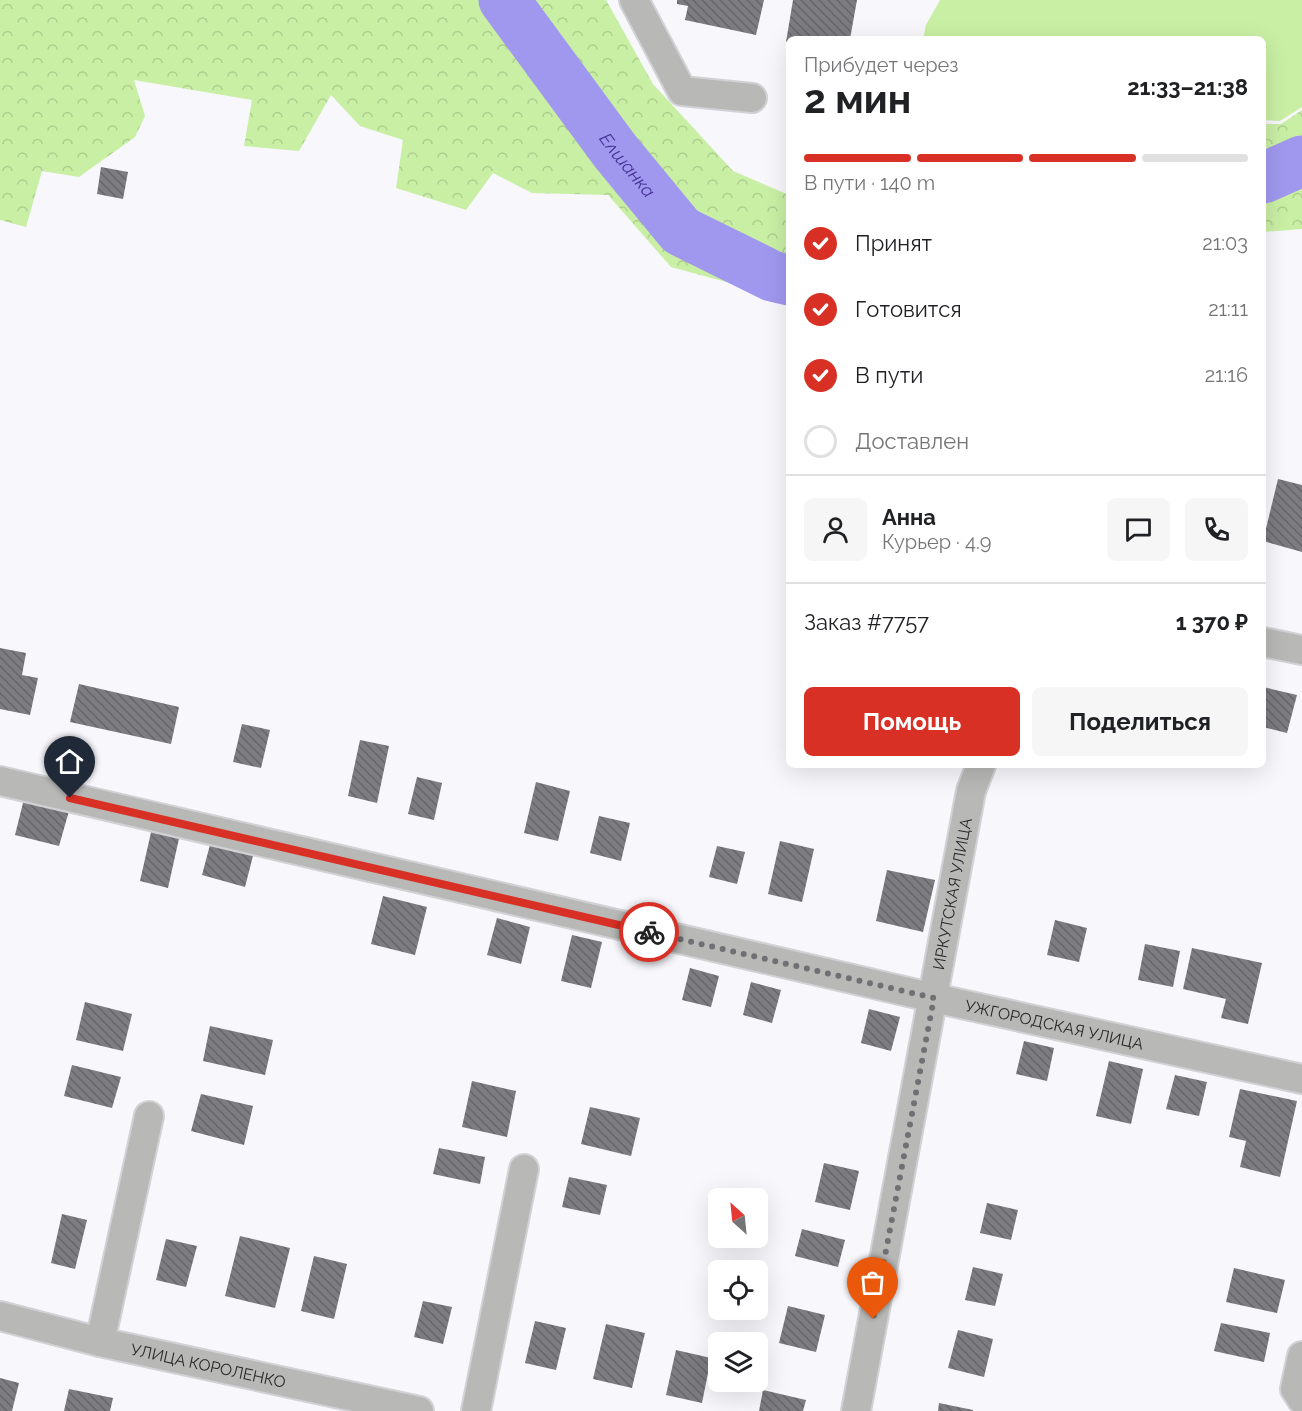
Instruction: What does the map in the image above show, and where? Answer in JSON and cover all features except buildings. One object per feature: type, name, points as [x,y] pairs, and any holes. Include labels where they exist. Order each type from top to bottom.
[{"type":"street","points":[[634,0],[682,91],[752,98]]},
{"type":"street","points":[[1266,643],[1302,650]]},
{"type":"street","name":"ИРКУТСКАЯ УЛИЦА","points":[[856,1411],[971,791],[980,768]]},
{"type":"street","name":"УЖГОРОДСКАЯ УЛИЦА","points":[[0,781],[934,998],[1302,1080]]},
{"type":"street","points":[[100,1342],[149,1116]]},
{"type":"street","points":[[476,1411],[524,1169]]},
{"type":"street","name":"УЛИЦА КОРОЛЕНКО","points":[[0,1316],[100,1342],[419,1411]]},
{"type":"street","points":[[1302,1356],[1295,1389],[1302,1400]]},
{"type":"green space","points":[[0,0],[606,0],[653,84],[733,171],[786,194],[786,298],[671,267],[608,195],[532,193],[493,173],[466,210],[396,188],[403,140],[360,126],[331,95],[299,151],[244,146],[252,100],[134,80],[145,116],[135,137],[79,177],[42,171],[26,227],[0,220]]},
{"type":"green space","points":[[940,0],[1302,0],[1302,107],[1280,121],[1266,120],[1266,36],[924,36],[926,25]]},
{"type":"green space","points":[[1302,110],[1302,229],[1266,232],[1266,124],[1281,124]]},
{"type":"waterway","name":"Елшанка","points":[[504,0],[615,151],[681,231],[772,276],[786,279]]},
{"type":"waterway","name":"Елшанка","points":[[1266,177],[1302,161]]},
{"type":"way so far","points":[[649,932],[934,998],[873,1319]]},
{"type":"route","points":[[70,798],[649,932]]}]
